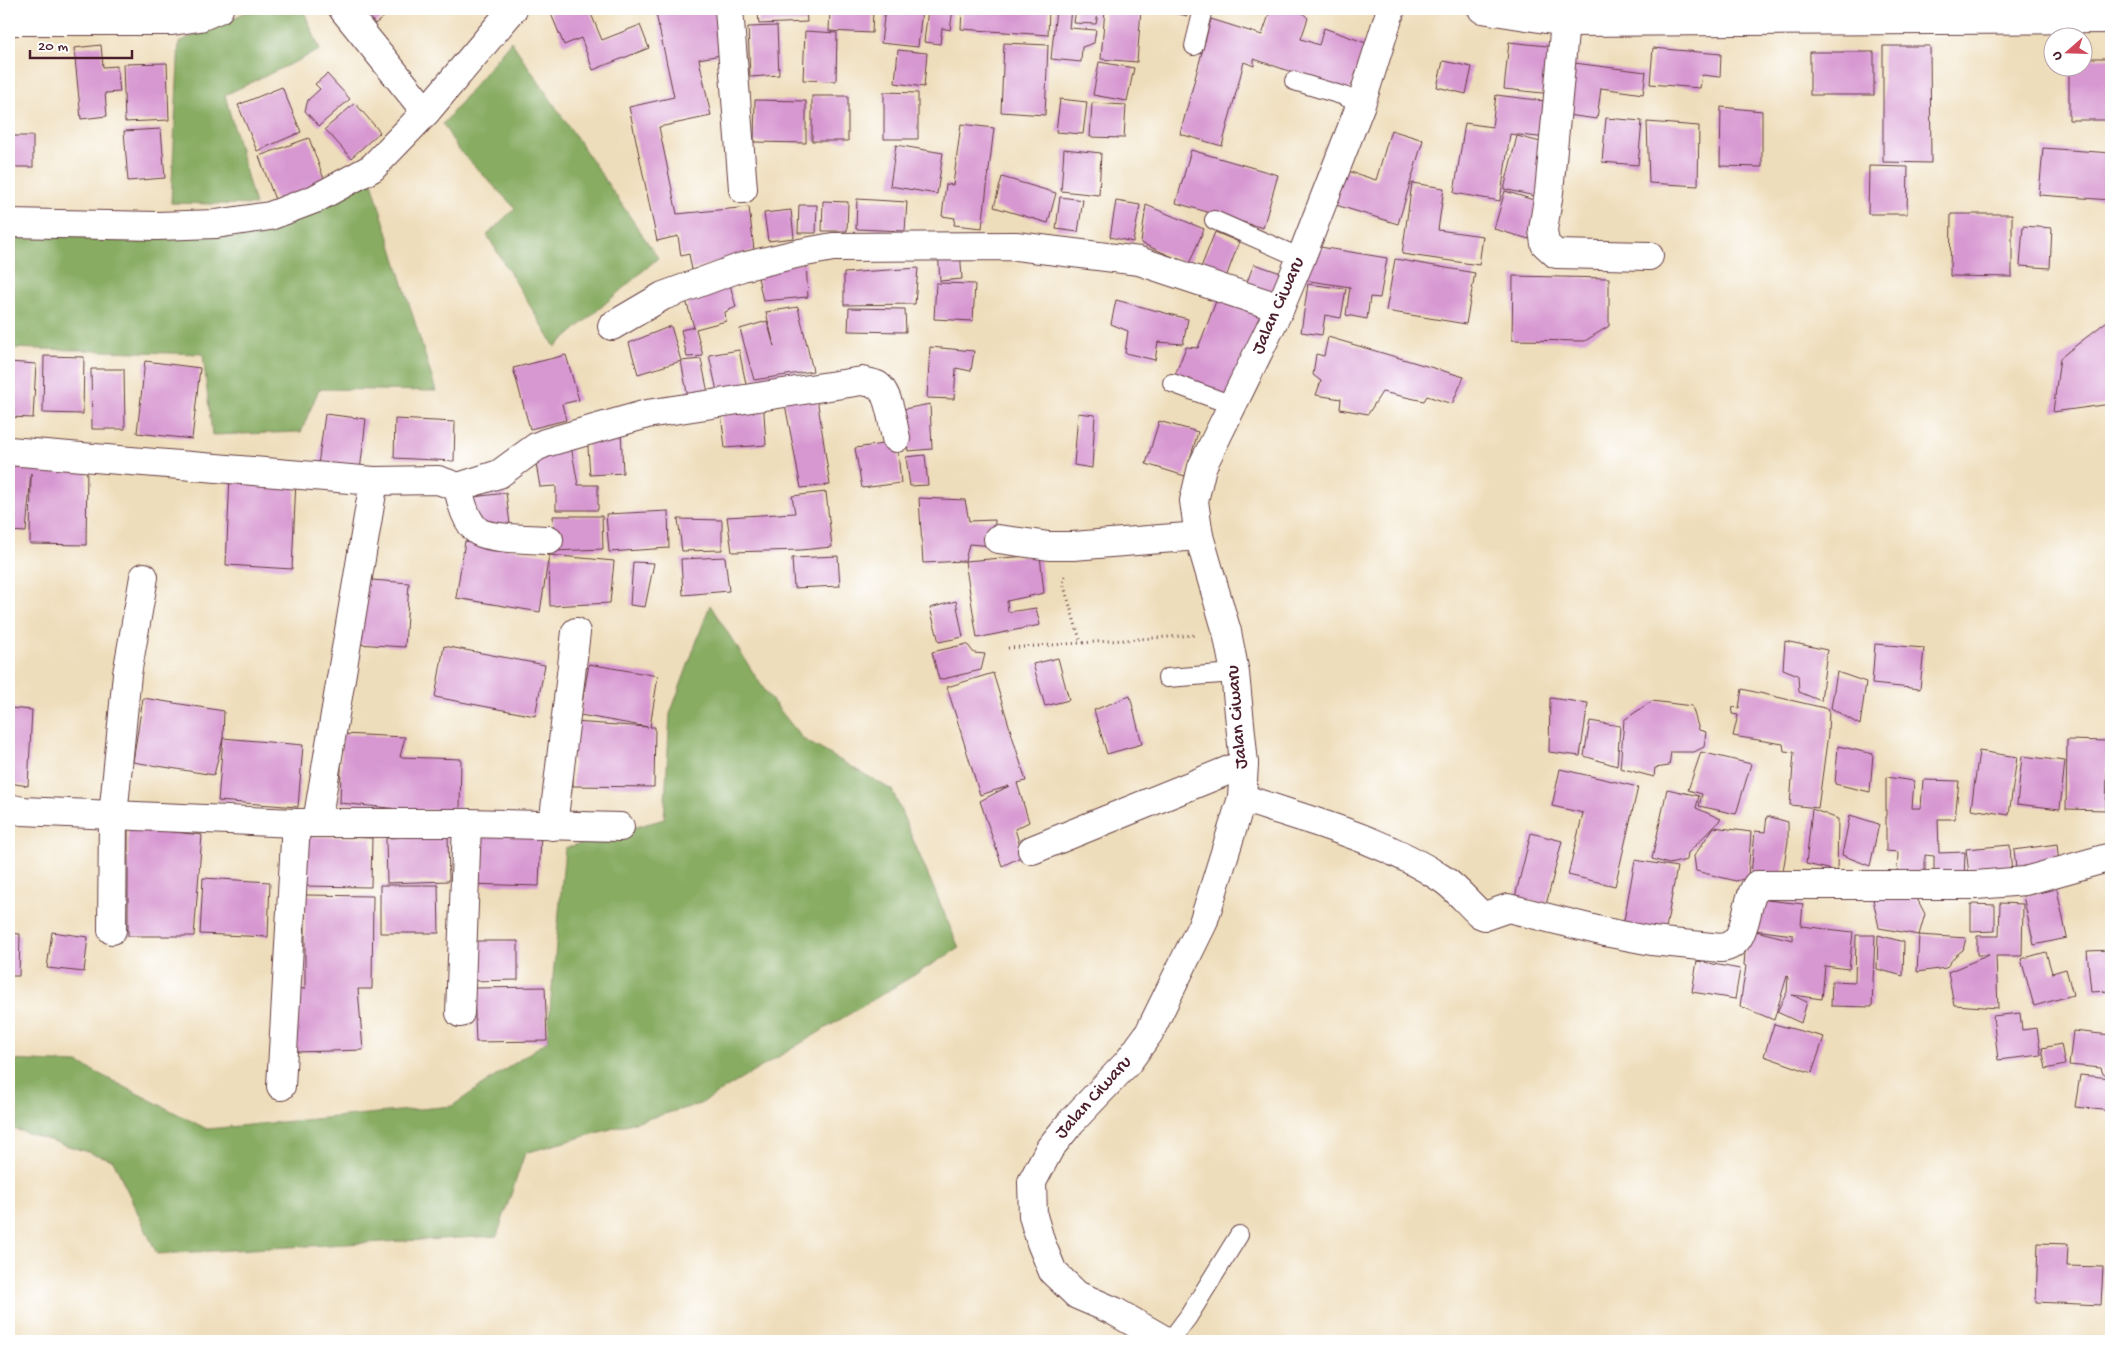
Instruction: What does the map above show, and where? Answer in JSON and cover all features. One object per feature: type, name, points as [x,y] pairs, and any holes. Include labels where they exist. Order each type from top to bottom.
[{"type":"street","points":[[9,21],[172,21],[200,18],[219,9]]},
{"type":"street","points":[[343,9],[426,112]]},
{"type":"street","points":[[9,223],[177,226],[216,224],[270,216],[315,199],[372,168],[426,112],[512,9]]},
{"type":"street","points":[[729,9],[743,189]]},
{"type":"street","name":"Jalan Ciwaru","points":[[1168,1341],[1114,1311],[1077,1295],[1054,1272],[1041,1243],[1033,1216],[1032,1182],[1050,1148],[1071,1122],[1128,1062],[1150,1033],[1203,923],[1242,798],[1244,764],[1235,673],[1226,632],[1199,536],[1194,501],[1202,466],[1280,308],[1301,258],[1361,104],[1391,9]]},
{"type":"street","points":[[1482,9],[1564,22],[2024,14],[2111,19]]},
{"type":"street","points":[[1564,22],[1543,230],[1545,244],[1556,254],[1649,256]]},
{"type":"street","points":[[612,326],[663,296],[742,267],[833,247],[1016,246],[1139,262],[1280,308]]},
{"type":"street","points":[[9,451],[374,481],[438,480],[458,487],[499,474],[536,447],[545,443],[647,414],[862,381],[877,385],[882,390],[886,397],[896,438]]},
{"type":"street","points":[[281,1086],[307,823],[374,481]]},
{"type":"street","points":[[458,487],[470,523],[480,533],[549,540]]},
{"type":"street","points":[[998,539],[1049,546],[1073,546],[1199,536]]},
{"type":"street","points":[[112,930],[113,816],[127,674],[144,576]]},
{"type":"street","points":[[553,826],[576,632]]},
{"type":"street","points":[[1032,850],[1244,764]]},
{"type":"street","points":[[1242,798],[1378,845],[1411,861],[1446,881],[1480,914],[1485,916],[1508,908],[1605,932],[1652,941],[1721,948],[1728,948],[1733,944],[1744,927],[1751,894],[1757,885],[1976,885],[2025,880],[2111,857]]},
{"type":"street","points":[[9,808],[22,811],[113,816],[307,823],[467,823],[620,827]]},
{"type":"street","points":[[460,1014],[467,823]]},
{"type":"lane","points":[[1194,46],[1203,9]]},
{"type":"lane","points":[[1294,81],[1344,96],[1361,104]]},
{"type":"lane","points":[[1214,220],[1301,258]]},
{"type":"lane","points":[[1172,382],[1232,405]]},
{"type":"lane","points":[[1167,678],[1235,673]]},
{"type":"lane","points":[[1168,1341],[1188,1317],[1239,1235]]},
{"type":"path","points":[[1073,546],[1063,583],[1081,642]]},
{"type":"path","points":[[1008,648],[1226,632]]},
{"type":"green space","points":[[253,9],[303,9],[320,50],[225,95],[255,205],[171,203],[179,42]]},
{"type":"green space","points":[[511,41],[658,258],[555,347],[487,235],[515,208],[458,149],[443,124]]},
{"type":"green space","points":[[370,176],[436,391],[319,389],[301,432],[212,435],[203,354],[9,348],[9,230],[219,227]]},
{"type":"green space","points":[[710,605],[767,694],[803,739],[892,790],[959,948],[700,1104],[525,1153],[497,1236],[157,1254],[113,1160],[11,1128],[9,1129],[9,1060],[78,1063],[207,1129],[452,1106],[547,1041],[565,848],[664,819],[670,714]]},
{"type":"building","points":[[364,9],[394,9],[375,24]]},
{"type":"building","points":[[549,9],[589,9],[602,40],[640,25],[649,48],[593,70],[581,38],[564,45]]},
{"type":"building","points":[[655,9],[721,9],[731,53],[699,59],[711,116],[659,127],[677,214],[749,207],[754,250],[692,270],[689,254],[681,256],[678,236],[657,241],[629,107],[674,97]]},
{"type":"building","points":[[743,9],[806,9],[807,22],[759,24],[758,13],[743,13]]},
{"type":"building","points":[[830,9],[873,9],[872,33],[829,31]]},
{"type":"building","points":[[885,9],[922,9],[918,47],[881,43]]},
{"type":"building","points":[[928,9],[953,9],[950,30],[942,28],[940,44],[924,42]]},
{"type":"building","points":[[962,9],[1049,9],[1048,35],[961,29]]},
{"type":"building","points":[[1056,9],[1071,9],[1069,28],[1096,30],[1094,43],[1082,47],[1081,62],[1051,59]]},
{"type":"building","points":[[1076,9],[1099,9],[1096,24],[1074,23]]},
{"type":"building","points":[[1105,9],[1141,9],[1137,62],[1101,59]]},
{"type":"building","points":[[1161,9],[1189,9],[1187,16]]},
{"type":"building","points":[[1271,9],[1298,9],[1308,18],[1301,39],[1319,45],[1324,28],[1366,43],[1350,92],[1254,59],[1254,66],[1244,62],[1222,146],[1180,134],[1211,19],[1262,35]]},
{"type":"building","points":[[777,26],[779,75],[750,77],[748,27]]},
{"type":"building","points":[[805,31],[837,33],[836,81],[803,80]]},
{"type":"building","points":[[1509,42],[1556,47],[1552,94],[1504,89]]},
{"type":"building","points":[[1004,43],[1048,45],[1045,115],[1001,112]]},
{"type":"building","points":[[101,45],[103,67],[117,66],[120,92],[105,93],[107,116],[81,119],[74,48]]},
{"type":"building","points":[[1883,46],[1930,46],[1931,163],[1883,162]]},
{"type":"building","points":[[1653,48],[1721,54],[1720,77],[1702,75],[1700,88],[1650,84]]},
{"type":"building","points":[[898,50],[927,53],[924,87],[895,83]]},
{"type":"building","points":[[1810,52],[1874,52],[1874,95],[1810,95]]},
{"type":"building","points":[[2092,58],[2111,58],[2111,120],[2069,120],[2069,78],[2092,78]]},
{"type":"building","points":[[1443,61],[1472,67],[1466,94],[1437,87]]},
{"type":"building","points":[[1099,62],[1134,68],[1127,101],[1093,95]]},
{"type":"building","points":[[167,63],[169,120],[125,122],[123,64]]},
{"type":"building","points":[[1574,63],[1646,72],[1643,94],[1601,88],[1597,119],[1567,115]]},
{"type":"building","points":[[327,74],[350,99],[319,126],[305,111],[308,100],[320,89],[315,84]]},
{"type":"building","points":[[282,87],[301,132],[257,151],[238,105]]},
{"type":"building","points":[[884,92],[918,93],[918,139],[884,139]]},
{"type":"building","points":[[1496,95],[1553,102],[1548,138],[1510,134],[1500,201],[1454,193],[1465,123],[1492,127]]},
{"type":"building","points":[[812,96],[848,96],[848,141],[812,141]]},
{"type":"building","points":[[1060,99],[1087,102],[1083,134],[1056,132]]},
{"type":"building","points":[[755,100],[806,101],[806,143],[754,142]]},
{"type":"building","points":[[355,103],[380,132],[351,158],[325,129]]},
{"type":"building","points":[[1092,103],[1126,105],[1124,138],[1090,137]]},
{"type":"building","points":[[1721,107],[1762,111],[1762,167],[1720,166]]},
{"type":"building","points":[[1606,118],[1642,121],[1638,165],[1602,162]]},
{"type":"building","points":[[1647,122],[1699,126],[1698,186],[1649,183]]},
{"type":"building","points":[[961,124],[994,128],[982,228],[954,225],[955,218],[942,216],[946,184],[953,185]]},
{"type":"building","points":[[161,129],[165,178],[128,181],[124,131]]},
{"type":"building","points":[[1391,130],[1423,140],[1398,224],[1326,202],[1338,168],[1376,180]]},
{"type":"building","points":[[9,136],[33,136],[33,167],[9,167]]},
{"type":"building","points":[[1517,136],[1552,145],[1539,197],[1504,189]]},
{"type":"building","points":[[309,138],[328,190],[278,208],[259,156]]},
{"type":"building","points":[[896,145],[943,153],[937,194],[890,186]]},
{"type":"building","points":[[2043,148],[2111,153],[2111,200],[2039,195]]},
{"type":"building","points":[[1064,149],[1101,153],[1099,195],[1061,191]]},
{"type":"building","points":[[1191,150],[1278,175],[1263,228],[1176,203]]},
{"type":"building","points":[[1869,166],[1908,167],[1907,214],[1868,214]]},
{"type":"building","points":[[1002,177],[1056,193],[1048,223],[994,207]]},
{"type":"building","points":[[1412,183],[1444,188],[1438,230],[1483,236],[1479,265],[1402,254]]},
{"type":"building","points":[[1505,191],[1540,202],[1529,239],[1494,229]]},
{"type":"building","points":[[1060,197],[1083,200],[1078,232],[1056,229]]},
{"type":"building","points":[[857,199],[907,202],[905,231],[856,229]]},
{"type":"building","points":[[823,201],[848,202],[847,231],[822,231]]},
{"type":"building","points":[[1116,201],[1140,205],[1133,242],[1110,237]]},
{"type":"building","points":[[799,205],[817,205],[816,233],[798,233]]},
{"type":"building","points":[[1146,205],[1204,229],[1189,264],[1141,243]]},
{"type":"building","points":[[791,210],[794,238],[768,241],[764,213]]},
{"type":"building","points":[[1951,214],[2012,214],[2012,277],[1950,276]]},
{"type":"building","points":[[2023,226],[2052,228],[2050,268],[2020,266]]},
{"type":"building","points":[[1215,232],[1239,242],[1225,280],[1200,270]]},
{"type":"building","points":[[1308,245],[1387,258],[1380,298],[1370,297],[1367,319],[1346,315],[1350,287],[1303,280]]},
{"type":"building","points":[[960,248],[962,279],[940,281],[938,251]]},
{"type":"building","points":[[1395,259],[1475,273],[1466,324],[1386,311]]},
{"type":"building","points":[[806,263],[808,297],[763,301],[756,268]]},
{"type":"building","points":[[1254,264],[1284,274],[1276,300],[1245,287]]},
{"type":"building","points":[[918,268],[915,304],[844,305],[844,273]]},
{"type":"building","points":[[1513,276],[1609,278],[1609,326],[1585,341],[1512,340]]},
{"type":"building","points":[[728,277],[736,307],[725,312],[726,321],[696,329],[703,356],[687,357],[681,330],[694,327],[683,291]]},
{"type":"building","points":[[936,283],[975,284],[973,321],[934,319]]},
{"type":"building","points":[[1308,284],[1346,289],[1341,318],[1325,315],[1322,335],[1301,332]]},
{"type":"building","points":[[1220,291],[1267,309],[1227,401],[1173,380],[1186,347],[1198,348]]},
{"type":"building","points":[[1116,300],[1188,319],[1183,344],[1158,342],[1155,360],[1125,353],[1128,331],[1111,324]]},
{"type":"building","points":[[798,307],[813,371],[754,380],[740,329],[767,321],[774,346],[766,312]]},
{"type":"building","points":[[849,308],[905,309],[906,332],[848,331]]},
{"type":"building","points":[[2111,318],[2111,404],[2053,412],[2060,358]]},
{"type":"building","points":[[671,326],[681,361],[638,374],[629,343]]},
{"type":"building","points":[[1328,337],[1464,377],[1452,404],[1427,396],[1424,401],[1382,392],[1368,414],[1340,409],[1341,399],[1316,395],[1321,381],[1313,375],[1316,354],[1324,356]]},
{"type":"building","points":[[930,347],[974,351],[971,371],[956,368],[954,399],[927,398]]},
{"type":"building","points":[[739,350],[747,389],[717,391],[709,355]]},
{"type":"building","points":[[566,355],[579,400],[562,404],[566,420],[530,429],[513,368]]},
{"type":"building","points":[[44,356],[84,357],[83,414],[43,413]]},
{"type":"building","points":[[701,359],[708,393],[688,398],[681,361]]},
{"type":"building","points":[[145,361],[200,368],[192,439],[137,433]]},
{"type":"building","points":[[9,362],[36,364],[33,418],[9,417]]},
{"type":"building","points":[[91,369],[124,369],[125,429],[92,429]]},
{"type":"building","points":[[816,391],[830,485],[801,488],[784,399]]},
{"type":"building","points":[[763,398],[766,445],[725,448],[720,404]]},
{"type":"building","points":[[930,404],[932,449],[908,451],[904,409]]},
{"type":"building","points":[[1078,413],[1095,415],[1092,468],[1074,465]]},
{"type":"building","points":[[325,414],[366,419],[360,471],[318,465]]},
{"type":"building","points":[[395,419],[455,422],[454,461],[394,458]]},
{"type":"building","points":[[1159,421],[1198,432],[1185,476],[1146,464]]},
{"type":"building","points":[[621,429],[623,473],[590,475],[587,434]]},
{"type":"building","points":[[897,442],[901,483],[862,488],[855,448]]},
{"type":"building","points":[[571,446],[578,485],[598,485],[598,510],[556,510],[556,486],[540,487],[534,452]]},
{"type":"building","points":[[925,455],[928,485],[910,486],[906,457]]},
{"type":"building","points":[[9,465],[87,467],[86,545],[30,544],[31,473],[26,532],[9,531]]},
{"type":"building","points":[[230,476],[296,480],[292,569],[226,565]]},
{"type":"building","points":[[826,492],[832,547],[732,552],[727,517],[795,513],[792,496]]},
{"type":"building","points":[[506,493],[510,524],[477,528],[473,497]]},
{"type":"building","points":[[919,498],[965,500],[969,521],[995,520],[994,546],[969,544],[965,561],[923,563]]},
{"type":"building","points":[[668,511],[669,548],[609,552],[606,514]]},
{"type":"building","points":[[553,516],[602,516],[603,549],[555,551]]},
{"type":"building","points":[[678,519],[722,520],[722,550],[682,551]]},
{"type":"building","points":[[465,541],[549,555],[540,612],[456,598]]},
{"type":"building","points":[[549,555],[614,561],[610,603],[550,606]]},
{"type":"building","points":[[1040,555],[1044,593],[1007,601],[1008,612],[1036,608],[1040,625],[977,638],[965,561]]},
{"type":"building","points":[[838,556],[840,586],[794,588],[792,558]]},
{"type":"building","points":[[725,557],[729,591],[683,595],[681,559]]},
{"type":"building","points":[[633,562],[654,563],[645,607],[630,605]]},
{"type":"building","points":[[360,579],[409,583],[405,647],[356,644]]},
{"type":"building","points":[[956,601],[963,637],[939,642],[930,608]]},
{"type":"building","points":[[1785,641],[1827,650],[1821,701],[1799,692],[1798,675],[1783,669]]},
{"type":"building","points":[[967,644],[974,653],[985,654],[981,670],[939,680],[932,652]]},
{"type":"building","points":[[1875,644],[1924,648],[1920,689],[1872,684]]},
{"type":"building","points":[[444,646],[545,665],[535,716],[435,697]]},
{"type":"building","points":[[1058,658],[1069,700],[1045,706],[1033,664]]},
{"type":"building","points":[[589,664],[658,676],[650,727],[655,727],[654,787],[573,786],[573,722],[648,727],[580,715]]},
{"type":"building","points":[[1837,672],[1866,682],[1860,725],[1831,708]]},
{"type":"building","points":[[993,673],[1026,781],[1017,783],[1029,822],[1015,829],[1023,856],[1002,866],[980,801],[1009,786],[980,795],[947,687]]},
{"type":"building","points":[[1742,689],[1829,709],[1828,734],[1818,808],[1790,805],[1794,752],[1784,751],[1783,744],[1733,736],[1738,715],[1732,714],[1733,707],[1739,708]]},
{"type":"building","points":[[1130,696],[1142,744],[1107,754],[1094,710]]},
{"type":"building","points":[[143,698],[224,711],[223,738],[214,775],[133,762]]},
{"type":"building","points":[[1550,698],[1588,703],[1580,756],[1549,752]]},
{"type":"building","points":[[1652,701],[1692,706],[1699,730],[1706,732],[1704,747],[1694,752],[1671,752],[1669,766],[1655,768],[1654,777],[1620,768],[1624,720]]},
{"type":"building","points":[[9,708],[32,710],[28,786],[9,783]]},
{"type":"building","points":[[1590,721],[1620,726],[1617,766],[1584,756]]},
{"type":"building","points":[[342,734],[405,737],[400,757],[461,759],[460,811],[399,809],[340,803]]},
{"type":"building","points":[[223,738],[303,745],[298,807],[218,801]]},
{"type":"building","points":[[2067,740],[2108,741],[2106,810],[2066,809]]},
{"type":"building","points":[[1838,746],[1873,754],[1870,792],[1835,784]]},
{"type":"building","points":[[1979,751],[2017,757],[2009,815],[1971,809]]},
{"type":"building","points":[[1701,752],[1751,764],[1736,814],[1699,806],[1702,794],[1688,790]]},
{"type":"building","points":[[2022,756],[2065,761],[2060,809],[2017,804]]},
{"type":"building","points":[[1560,769],[1638,787],[1615,886],[1568,875],[1583,813],[1552,806]]},
{"type":"building","points":[[1886,777],[1914,781],[1912,808],[1921,808],[1923,780],[1959,781],[1955,819],[1938,819],[1939,853],[1965,852],[1964,882],[1934,882],[1934,856],[1925,855],[1925,879],[1897,878],[1898,852],[1886,851]]},
{"type":"building","points":[[1667,789],[1699,796],[1696,808],[1721,819],[1688,853],[1687,860],[1669,864],[1652,859]]},
{"type":"building","points":[[1812,809],[1838,819],[1837,871],[1806,864]]},
{"type":"building","points":[[1850,815],[1879,824],[1870,866],[1842,855]]},
{"type":"building","points":[[1767,816],[1788,822],[1788,841],[1781,883],[1751,875],[1755,831],[1765,832]]},
{"type":"building","points":[[128,827],[202,835],[194,936],[128,936]]},
{"type":"building","points":[[469,827],[541,830],[539,886],[467,884]]},
{"type":"building","points":[[1714,827],[1751,832],[1748,878],[1736,881],[1696,871],[1694,856]]},
{"type":"building","points":[[1531,833],[1562,841],[1546,905],[1515,897]]},
{"type":"building","points":[[303,836],[372,838],[371,887],[302,886]]},
{"type":"building","points":[[448,836],[449,881],[387,883],[386,838]]},
{"type":"building","points":[[2057,844],[2059,864],[2017,878],[2014,850]]},
{"type":"building","points":[[2010,845],[2012,879],[1970,883],[1966,849]]},
{"type":"building","points":[[1635,860],[1677,867],[1665,934],[1623,926]]},
{"type":"building","points":[[203,878],[270,882],[268,937],[200,934]]},
{"type":"building","points":[[380,885],[438,885],[439,933],[380,933]]},
{"type":"building","points":[[1911,887],[1925,914],[1919,935],[1879,928],[1872,894]]},
{"type":"building","points":[[2057,889],[2067,938],[2034,945],[2023,896]]},
{"type":"building","points":[[305,895],[373,896],[372,989],[358,989],[363,1050],[296,1052],[293,988],[305,989]]},
{"type":"building","points":[[1758,899],[1803,904],[1801,926],[1853,932],[1849,969],[1825,966],[1822,999],[1792,995],[1807,1002],[1801,1023],[1777,1012],[1787,992],[1787,976],[1774,1020],[1740,1006],[1746,966],[1744,965],[1747,929],[1793,940],[1793,935],[1754,930]]},
{"type":"building","points":[[2000,903],[2023,904],[2022,956],[1996,956],[1998,1008],[1954,1005],[1948,972],[1989,955],[1977,955],[1977,936],[1999,936]]},
{"type":"building","points":[[1971,904],[1995,905],[1995,931],[1971,932]]},
{"type":"building","points":[[52,932],[88,937],[84,972],[47,968]]},
{"type":"building","points":[[9,933],[20,934],[19,976],[9,976]]},
{"type":"building","points":[[1856,935],[1875,935],[1872,1007],[1831,1006],[1832,981],[1855,982]]},
{"type":"building","points":[[1878,935],[1904,942],[1903,976],[1877,969]]},
{"type":"building","points":[[1919,935],[1966,938],[1963,950],[1955,956],[1946,968],[1917,972]]},
{"type":"building","points":[[470,941],[518,941],[518,980],[470,981]]},
{"type":"building","points":[[2111,950],[2111,991],[2091,992],[2087,951]]},
{"type":"building","points":[[2046,952],[2052,973],[2066,969],[2073,995],[2034,1006],[2021,959]]},
{"type":"building","points":[[1697,961],[1740,969],[1735,999],[1692,992]]},
{"type":"building","points":[[545,987],[547,1041],[476,1042],[474,988]]},
{"type":"building","points":[[2020,1013],[2022,1030],[2037,1028],[2041,1055],[1998,1060],[1993,1016]]},
{"type":"building","points":[[1774,1024],[1824,1037],[1812,1073],[1764,1056]]},
{"type":"building","points":[[2073,1031],[2111,1035],[2111,1075],[2103,1074],[2101,1068],[2069,1065]]},
{"type":"building","points":[[2061,1044],[2065,1065],[2046,1069],[2042,1048]]},
{"type":"building","points":[[2080,1075],[2111,1078],[2111,1111],[2075,1107]]},
{"type":"building","points":[[2038,1243],[2068,1244],[2067,1266],[2103,1267],[2101,1305],[2036,1302]]}]
